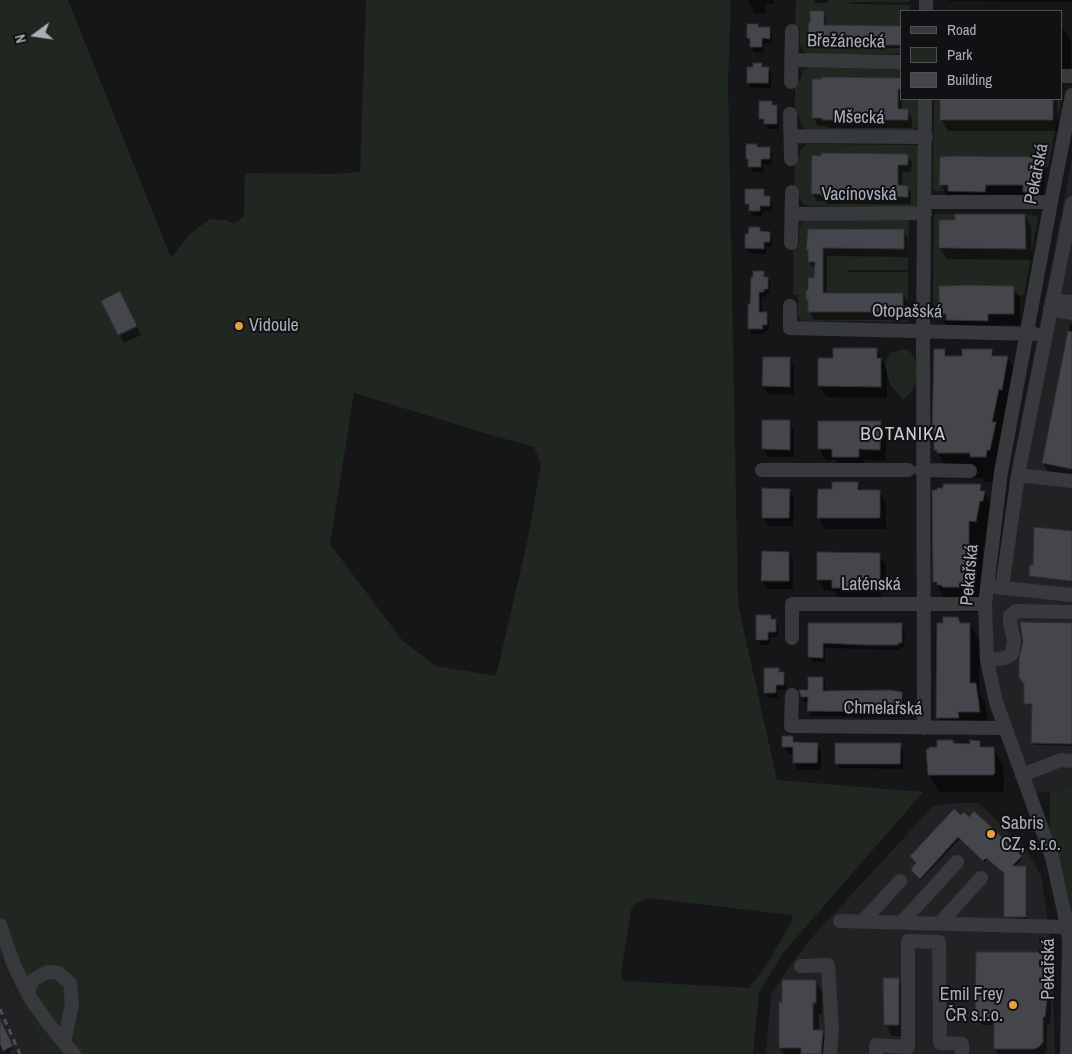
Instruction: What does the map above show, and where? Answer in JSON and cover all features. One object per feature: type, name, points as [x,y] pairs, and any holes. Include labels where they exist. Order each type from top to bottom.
[{"type":"street","name":"Břežánecká","points":[[791,82],[792,31]]},
{"type":"street","name":"Břežánecká","points":[[792,60],[900,62]]},
{"type":"street","name":"Pekařská","points":[[1067,1054],[1069,940],[1067,927],[1052,857],[996,702],[987,660],[984,604],[1001,472],[1050,202],[1072,95]]},
{"type":"street","points":[[924,728],[923,604],[918,470],[923,331],[925,100]]},
{"type":"street","points":[[790,114],[791,159]]},
{"type":"street","name":"Mšecká","points":[[791,136],[926,137]]},
{"type":"street","points":[[791,244],[792,192]]},
{"type":"street","name":"Vacínovská","points":[[792,214],[1050,202]]},
{"type":"street","name":"Pekařská","points":[[1002,587],[1018,475],[1051,305],[1068,247],[1072,203]]},
{"type":"street","points":[[1051,305],[1072,302]]},
{"type":"street","points":[[1051,305],[1072,313]]},
{"type":"street","name":"Otopašská","points":[[790,306],[790,328],[1026,333],[1045,336]]},
{"type":"street","points":[[762,470],[970,471]]},
{"type":"street","points":[[1018,475],[1072,481]]},
{"type":"street","points":[[986,586],[1072,594]]},
{"type":"street","name":"Laténská","points":[[792,638],[792,604],[984,604]]},
{"type":"street","points":[[987,660],[1004,658],[1012,654],[1014,640],[1010,616],[1016,611],[1072,612]]},
{"type":"street","name":"Chmelařská","points":[[792,695],[792,726],[1004,728]]},
{"type":"street","points":[[1022,775],[1061,760],[1072,761]]},
{"type":"street","points":[[902,922],[957,862]]},
{"type":"street","points":[[940,923],[981,878]]},
{"type":"street","points":[[863,921],[900,881]]},
{"type":"street","points":[[840,920],[1067,927]]},
{"type":"street","points":[[0,925],[14,964],[29,996],[48,1023],[74,1054]]},
{"type":"street","points":[[876,1054],[876,1045],[908,1047],[908,941],[939,942],[940,1043],[962,1044],[962,1054]]},
{"type":"street","points":[[800,966],[828,965],[832,1030],[830,1054]]},
{"type":"street","points":[[29,996],[29,988],[33,980],[48,972],[58,973],[70,983],[72,1004],[64,1043]]},
{"type":"shaded area","points":[[1072,159],[1072,785],[1050,792],[1036,793],[1003,708],[993,650],[991,599],[995,592],[1010,478]]},
{"type":"shaded area","points":[[979,803],[1027,851],[1041,875],[1052,949],[1055,1054],[766,1054],[771,994],[806,944],[933,806]]},
{"type":"shaded area","points":[[0,956],[45,1054],[11,1054],[4,1039],[0,1029]]},
{"type":"green space","points":[[0,0],[68,0],[171,258],[191,233],[210,219],[227,220],[234,224],[244,216],[245,173],[332,174],[360,172],[366,0],[731,0],[728,81],[738,604],[777,780],[923,792],[782,954],[759,993],[753,1054],[45,1054],[0,956]],"holes":[[[120,292],[137,326],[118,335],[101,301]],[[354,393],[534,447],[541,464],[527,543],[496,676],[435,666],[402,640],[330,544]],[[647,898],[792,915],[792,921],[767,964],[749,988],[623,981],[621,973],[631,910],[636,904]]]},
{"type":"green space","points":[[796,0],[910,0],[910,2],[849,2],[850,4],[910,5],[910,10],[900,10],[900,26],[840,25],[852,45],[900,45],[900,54],[809,54],[804,52],[800,44],[800,28],[795,28]],"holes":[[[810,11],[824,11],[824,45],[808,33]]]},
{"type":"green space","points":[[811,67],[900,67],[900,100],[921,100],[920,125],[912,131],[808,130],[801,125],[799,116],[795,116],[795,81],[800,81],[803,70]]},
{"type":"green space","points":[[934,100],[940,100],[940,120],[1052,120],[1053,100],[1061,100],[1048,167],[1039,167],[1026,157],[940,157],[939,185],[948,185],[948,191],[935,191],[933,189]]},
{"type":"green space","points":[[807,144],[915,145],[918,147],[918,205],[912,207],[808,206],[803,204],[799,192],[794,192],[795,157],[799,157],[800,150]]},
{"type":"green space","points":[[934,214],[955,214],[955,220],[939,220],[939,248],[944,249],[1026,249],[1025,214],[1038,216],[1024,295],[1014,296],[998,285],[939,286],[939,314],[946,314],[946,320],[933,319]]},
{"type":"green space","points":[[810,219],[909,220],[908,270],[848,270],[848,272],[908,272],[908,322],[803,321],[800,319],[798,316],[798,295],[793,295],[793,245],[799,245],[799,228],[802,223]],"holes":[[[808,229],[823,229],[823,265],[815,265],[815,262],[808,262]],[[838,229],[904,229],[904,248],[838,248]],[[808,278],[822,278],[823,312],[808,312],[808,300],[806,300]],[[838,293],[903,293],[903,312],[838,311]]]},
{"type":"green space","points":[[905,349],[915,359],[917,381],[911,392],[903,400],[890,384],[885,366],[887,358],[892,352]]},
{"type":"green space","points":[[1072,785],[1072,924],[1068,895],[1050,838],[1050,792]]},
{"type":"building","points":[[810,11],[824,11],[824,25],[900,26],[900,45],[809,45],[808,23],[810,23]]},
{"type":"building","points":[[747,24],[758,24],[758,27],[770,27],[770,39],[762,38],[762,47],[750,47],[750,39],[747,38]]},
{"type":"building","points":[[753,63],[762,63],[762,67],[769,67],[768,83],[747,83],[747,67],[753,67]]},
{"type":"building","points":[[822,77],[900,78],[898,109],[908,109],[908,120],[822,120],[822,118],[812,118],[812,79],[822,79]]},
{"type":"building","points":[[940,100],[1053,100],[1053,120],[940,120]]},
{"type":"building","points":[[759,101],[772,101],[772,105],[777,105],[777,124],[764,124],[764,119],[759,119]]},
{"type":"building","points":[[746,144],[757,144],[757,147],[770,147],[770,159],[761,159],[761,167],[748,167]]},
{"type":"building","points":[[821,153],[908,154],[908,165],[898,165],[898,185],[908,186],[908,197],[821,196],[821,194],[811,194],[812,155],[821,156]]},
{"type":"building","points":[[940,157],[1039,157],[1039,185],[1033,185],[1033,192],[1023,192],[1023,185],[986,185],[985,192],[948,191],[948,185],[939,185]]},
{"type":"building","points":[[745,189],[764,189],[764,196],[770,196],[770,206],[760,206],[760,211],[749,211],[749,204],[745,204]]},
{"type":"building","points":[[955,214],[1025,214],[1026,249],[939,248],[939,220],[955,220]]},
{"type":"building","points":[[749,227],[760,227],[760,231],[770,232],[770,242],[764,242],[764,249],[745,248],[745,234],[748,234]]},
{"type":"building","points":[[808,229],[904,229],[904,249],[823,248],[823,293],[903,293],[903,312],[808,312],[806,290],[808,290],[808,278],[814,278],[815,262],[808,262],[808,250],[806,250]]},
{"type":"building","points":[[753,271],[764,271],[764,277],[768,277],[768,289],[764,289],[764,292],[759,292],[759,312],[767,312],[767,325],[762,325],[763,329],[748,329],[748,304],[750,304]]},
{"type":"building","points":[[939,286],[1014,286],[1014,314],[988,314],[988,321],[946,320],[946,314],[939,314]]},
{"type":"building","points":[[120,291],[137,326],[118,335],[101,301]]},
{"type":"building","points":[[1068,331],[1072,332],[1072,469],[1042,463]]},
{"type":"building","points":[[833,348],[877,348],[877,358],[881,358],[881,387],[818,386],[818,358],[833,358]]},
{"type":"building","points":[[934,349],[945,349],[945,356],[962,356],[962,349],[992,349],[992,356],[1008,356],[1002,390],[999,389],[992,422],[996,422],[990,450],[987,450],[986,457],[970,457],[970,453],[937,453],[937,450],[934,450],[934,430],[932,430]]},
{"type":"building","points":[[763,357],[790,357],[790,387],[762,386]]},
{"type":"building","points":[[762,420],[790,420],[790,450],[762,449]]},
{"type":"building","points":[[818,421],[881,421],[880,450],[859,449],[859,457],[832,457],[832,449],[818,449]]},
{"type":"building","points":[[832,482],[858,482],[858,490],[880,490],[880,518],[817,518],[818,489],[832,489]]},
{"type":"building","points":[[943,484],[981,484],[980,491],[985,491],[983,501],[980,501],[976,522],[969,521],[969,551],[972,551],[972,585],[969,585],[969,587],[942,587],[942,585],[937,585],[937,582],[933,582],[932,490],[943,488]]},
{"type":"building","points":[[762,488],[790,489],[789,518],[762,518]]},
{"type":"building","points":[[1034,527],[1072,531],[1072,581],[1029,576],[1030,565],[1033,565]]},
{"type":"building","points":[[762,551],[789,552],[789,581],[761,581]]},
{"type":"building","points":[[817,552],[880,553],[880,581],[876,581],[875,588],[832,588],[832,580],[817,580]]},
{"type":"building","points":[[756,615],[771,615],[771,619],[776,619],[776,632],[768,632],[768,640],[756,640]]},
{"type":"building","points":[[943,617],[958,617],[960,623],[970,623],[970,683],[976,683],[980,712],[958,712],[959,718],[936,718],[937,623],[943,623]]},
{"type":"building","points":[[1020,622],[1072,623],[1072,744],[1031,743],[1032,704],[1024,704],[1024,684],[1019,677],[1019,659],[1023,641]]},
{"type":"building","points":[[808,623],[902,623],[902,643],[898,643],[898,645],[865,645],[823,643],[823,658],[808,657]]},
{"type":"building","points":[[764,668],[779,668],[779,672],[784,672],[784,685],[776,685],[776,693],[764,693]]},
{"type":"building","points":[[808,677],[823,677],[823,691],[890,690],[902,692],[902,712],[807,711],[808,697],[801,697],[799,690],[808,690]]},
{"type":"building","points":[[782,736],[793,736],[793,742],[818,743],[817,763],[793,763],[793,747],[782,747]]},
{"type":"building","points":[[937,740],[953,740],[953,743],[970,744],[970,740],[980,741],[980,747],[994,747],[994,775],[928,775],[926,749],[937,747]]},
{"type":"building","points":[[835,743],[901,743],[900,764],[835,764]]},
{"type":"building","points":[[954,809],[961,815],[964,812],[969,817],[974,811],[1022,856],[1012,866],[1026,866],[1026,917],[1004,917],[1004,873],[986,858],[983,861],[958,837],[920,879],[912,871],[911,869],[916,863],[910,856]]},
{"type":"building","points":[[976,952],[1043,952],[1043,984],[1045,984],[1047,1000],[1045,1017],[1043,1017],[1043,1042],[1039,1047],[1034,1049],[994,1049],[994,1017],[975,1017]]},
{"type":"building","points":[[883,978],[899,978],[899,1025],[884,1025]]},
{"type":"building","points":[[782,980],[816,980],[816,1003],[813,1003],[813,1030],[823,1030],[821,1054],[801,1054],[801,1048],[779,1048],[779,1002],[782,1002]]},
{"type":"building","points":[[0,1019],[13,1046],[3,1051],[0,1044]]},
{"type":"railway","points":[[0,1009],[20,1054]]},
{"type":"place","name":"Vidoule","points":[[239,326]]},
{"type":"place","name":"Sabris CZ, s.r.o.","points":[[991,834]]},
{"type":"place","name":"Emil Frey ČR s.r.o.","points":[[1013,1005]]},
{"type":"district","name":"BOTANIKA","points":[[903,435]]}]
